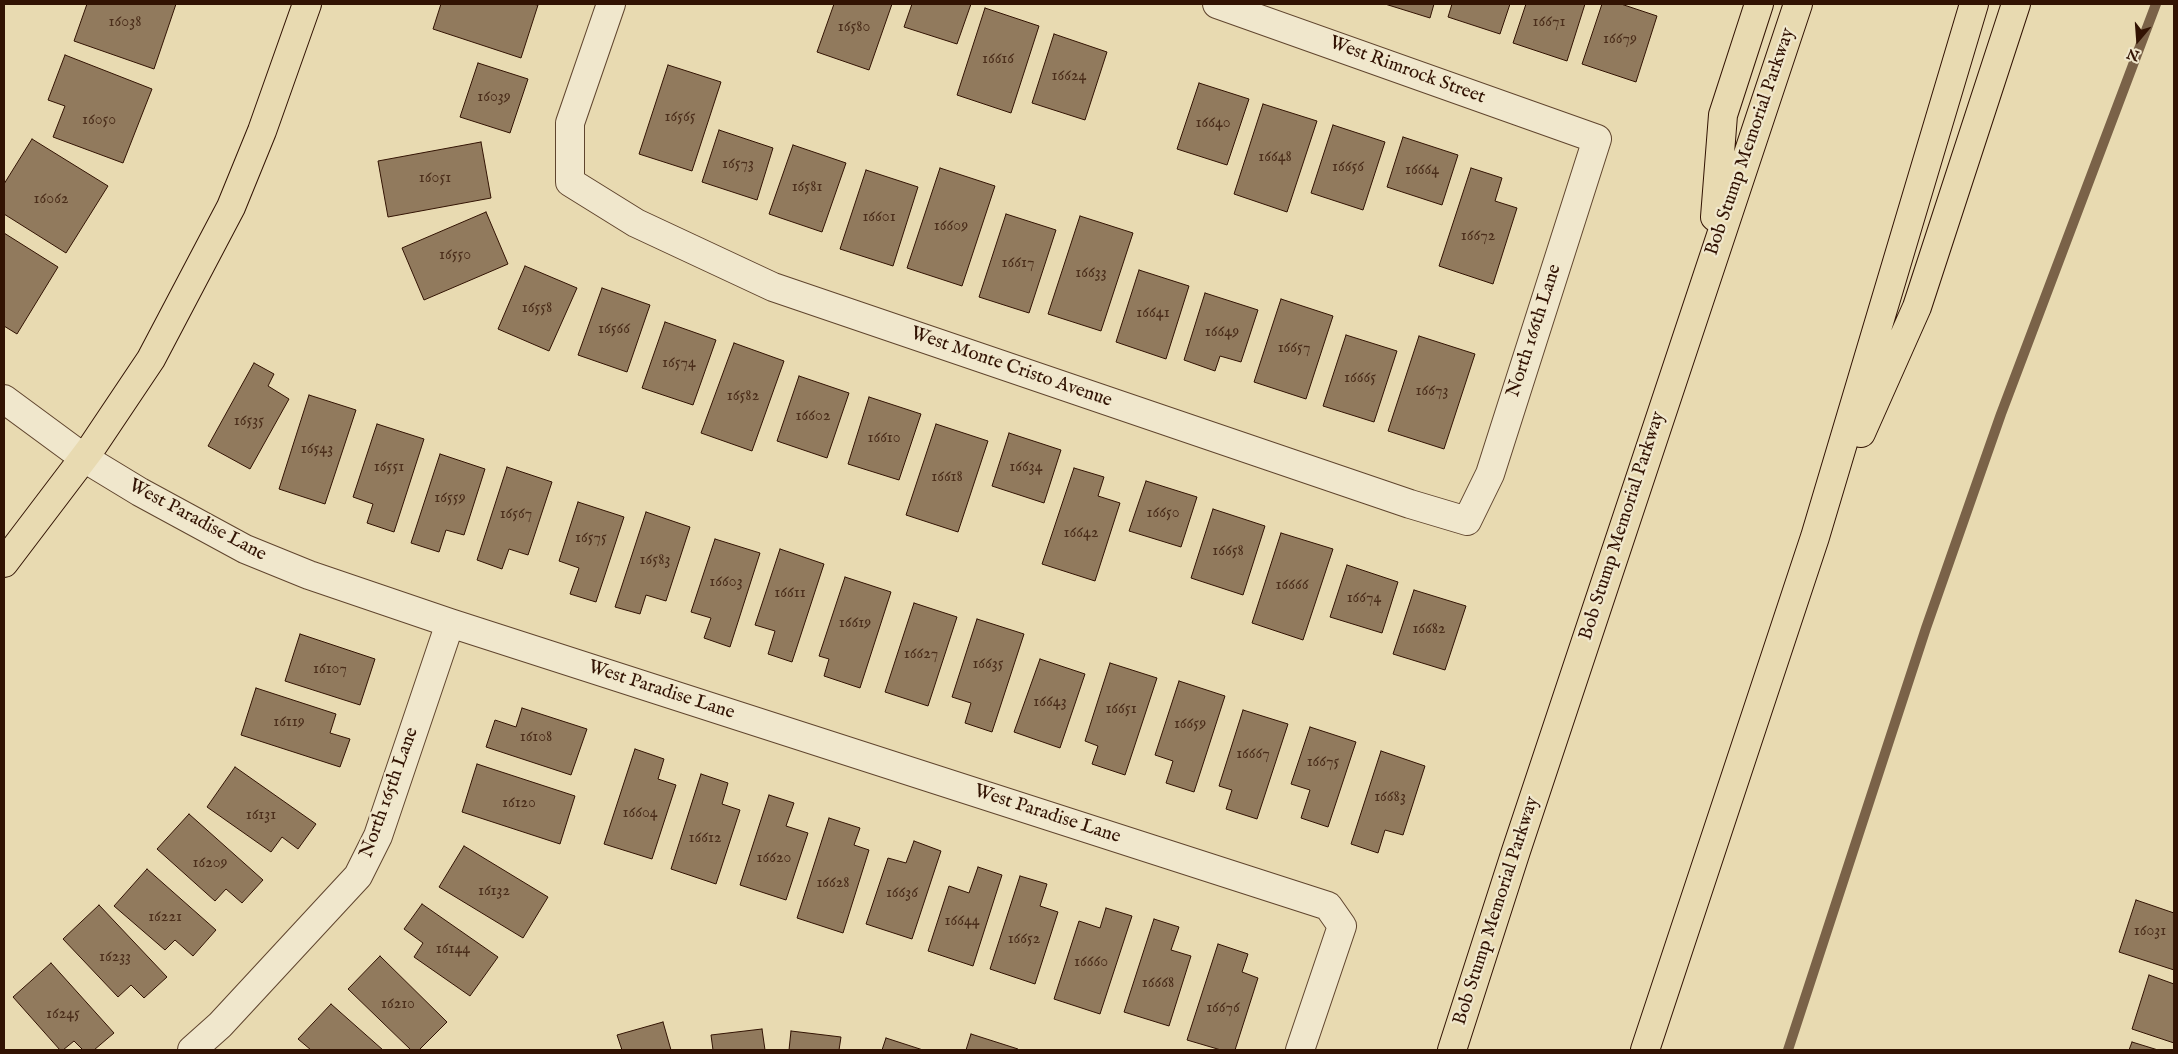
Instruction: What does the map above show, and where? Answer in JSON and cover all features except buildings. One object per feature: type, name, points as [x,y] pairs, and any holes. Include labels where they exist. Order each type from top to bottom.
[{"type":"main road","points":[[4,563],[84,458],[151,359],[231,208],[269,113],[307,4]]},
{"type":"main road","points":[[1712,260],[1723,115],[1758,4]]},
{"type":"main road","name":"Bob Stump Memorial Parkway","points":[[1452,1050],[1516,851],[1798,4]]},
{"type":"main road","points":[[1645,1050],[1815,537],[1974,4]]},
{"type":"main road","points":[[1815,537],[1917,307],[2016,4]]},
{"type":"main road","points":[[1441,1050],[1516,851]]},
{"type":"street","name":"West Monte Cristo Avenue","points":[[611,4],[570,123],[570,182],[636,223],[773,287],[1410,504],[1467,521]]},
{"type":"street","name":"West Rimrock Street","points":[[1217,4],[1597,139]]},
{"type":"street","name":"North 166th Lane","points":[[1467,521],[1490,474],[1597,139]]},
{"type":"street","name":"West Paradise Lane","points":[[4,399],[84,458],[140,492],[244,549],[308,575],[450,623],[1328,906],[1342,926],[1300,1050]]},
{"type":"street","name":"North 165th Lane","points":[[192,1050],[220,1025],[358,876],[378,836],[450,623]]},
{"type":"waterway","points":[[1788,1050],[1926,628],[2001,414],[2156,4]]}]
